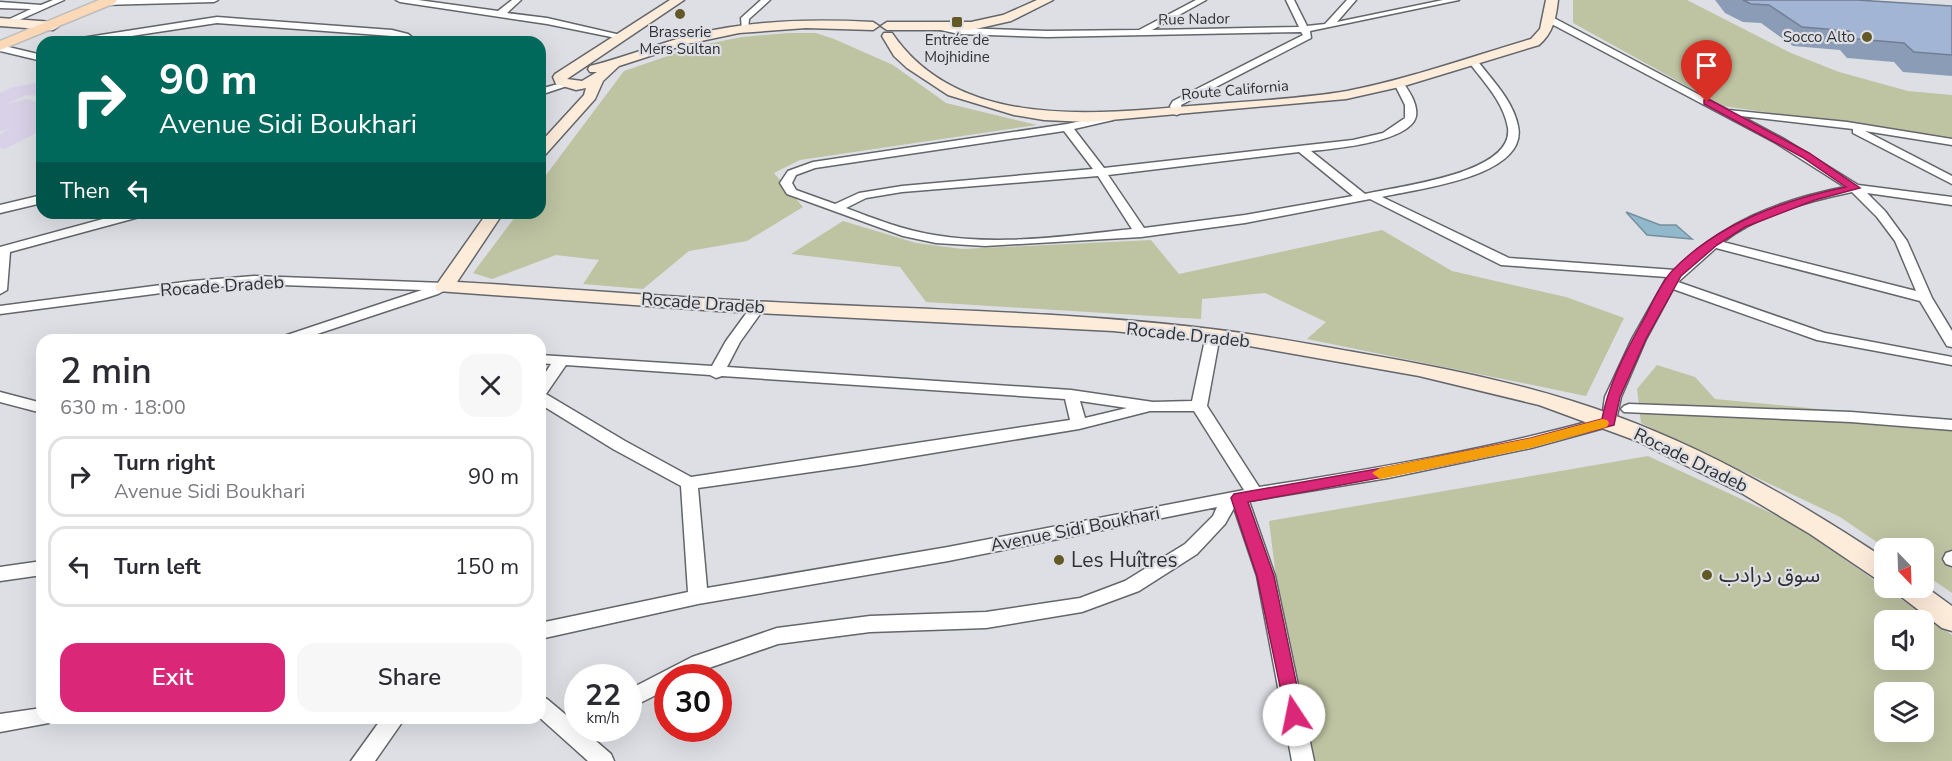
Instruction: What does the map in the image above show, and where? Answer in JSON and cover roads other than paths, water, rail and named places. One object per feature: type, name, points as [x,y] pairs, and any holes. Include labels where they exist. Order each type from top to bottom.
[{"type":"main road","points":[[0,47],[107,2]]},
{"type":"street","points":[[3,22],[60,0]]},
{"type":"street","points":[[107,2],[214,0]]},
{"type":"street","points":[[400,0],[500,14],[621,36]]},
{"type":"street","points":[[500,14],[517,0]]},
{"type":"street","points":[[546,142],[584,76],[621,36],[678,0]]},
{"type":"street","points":[[745,28],[745,18],[766,0]]},
{"type":"street","points":[[869,32],[928,27],[980,28],[1047,0]]},
{"type":"street","points":[[1139,33],[1202,0]]},
{"type":"street","points":[[1177,112],[1175,106],[1177,102],[1308,36],[1290,0]]},
{"type":"street","points":[[1328,26],[1352,0]]},
{"type":"street","name":"Rue Nador","points":[[980,28],[1139,33],[1305,29],[1455,0]]},
{"type":"street","name":"Route California","points":[[546,89],[653,50],[696,37],[745,28],[819,25],[869,32],[877,43],[899,53],[921,72],[944,87],[974,100],[1014,111],[1044,116],[1110,117],[1177,112],[1330,98],[1399,83],[1473,62],[1535,42],[1544,33],[1552,0]]},
{"type":"street","points":[[0,5],[45,7]]},
{"type":"street","points":[[1549,19],[1805,155],[1855,188],[1881,214],[1901,241],[1925,298],[1951,341]]},
{"type":"street","points":[[114,36],[217,20],[392,33],[405,36]]},
{"type":"street","points":[[3,22],[53,26]]},
{"type":"street","name":"Route California","points":[[890,31],[899,53]]},
{"type":"street","points":[[0,47],[36,56]]},
{"type":"street","points":[[19,52],[36,49]]},
{"type":"street","points":[[1110,117],[1067,127],[813,165],[792,173],[786,180],[787,187],[791,192],[906,233],[952,242],[1034,241],[1141,233],[1252,220],[1367,197],[1479,168],[1493,162],[1510,148],[1515,134],[1512,120],[1499,96],[1473,62]]},
{"type":"street","points":[[836,208],[863,195],[902,189],[1101,172],[1303,150],[1369,140],[1387,135],[1406,123],[1412,115],[1410,102],[1399,83]]},
{"type":"street","points":[[1725,111],[1847,125],[1952,142]]},
{"type":"street","points":[[1847,125],[1952,181]]},
{"type":"street","points":[[1067,127],[1101,172],[1141,233]]},
{"type":"street","points":[[1303,150],[1367,197],[1506,262],[1672,279],[1822,338],[1952,361]]},
{"type":"street","points":[[1609,421],[1613,397],[1639,339],[1672,279],[1713,243],[1741,225],[1825,193],[1855,188],[1952,201]]},
{"type":"street","points":[[0,209],[36,200]]},
{"type":"street","points":[[86,219],[89,227]]},
{"type":"street","points":[[0,290],[2,251],[118,219]]},
{"type":"street","points":[[444,287],[491,219]]},
{"type":"street","points":[[1713,243],[1925,298]]},
{"type":"street","name":"Rocade Dradeb","points":[[0,310],[192,285],[254,280],[444,287],[758,307],[1041,321],[1213,335],[1415,368],[1497,387],[1609,421],[1735,480],[1817,525],[1874,564]]},
{"type":"street","name":"Rocade Dradeb","points":[[326,334],[444,287]]},
{"type":"street","points":[[716,373],[733,341],[758,307]]},
{"type":"street","points":[[1213,335],[1203,376],[1199,406],[1241,497],[1266,576],[1303,761]]},
{"type":"street","points":[[546,360],[716,373],[915,383],[1071,395],[1153,407],[1199,406]]},
{"type":"street","points":[[546,383],[561,361]]},
{"type":"street","points":[[1071,395],[1079,424]]},
{"type":"street","points":[[0,397],[36,406]]},
{"type":"street","points":[[546,401],[619,445],[689,483],[861,459],[1079,424],[1153,407]]},
{"type":"street","points":[[1629,409],[1851,417],[1952,425]]},
{"type":"street","name":"Avenue Sidi Boukhari","points":[[546,630],[698,597],[948,554],[1241,497],[1388,472],[1531,443],[1609,421]]},
{"type":"street","points":[[689,483],[698,597]]},
{"type":"street","points":[[642,693],[699,663],[777,636],[870,624],[986,620],[1082,605],[1132,586],[1191,549],[1241,497]]},
{"type":"street","points":[[0,574],[36,569]]},
{"type":"street","points":[[1922,598],[1952,620]]},
{"type":"street","points":[[546,709],[564,721]]},
{"type":"street","points":[[0,723],[36,718]]},
{"type":"street","points":[[362,761],[390,724]]},
{"type":"street","points":[[587,742],[603,761]]},
{"type":"water","points":[[1626,212],[1660,225],[1676,225],[1692,239],[1647,235]]},
{"type":"place","name":"Brasserie Mers Sultan","points":[[680,14]]},
{"type":"place","name":"Entrée de Mojhidine","points":[[957,22]]},
{"type":"place","name":"Socco Alto","points":[[1867,37]]},
{"type":"place","name":"Les Huîtres","points":[[1059,560]]},
{"type":"place","name":"سوق درادب","points":[[1707,575]]}]
